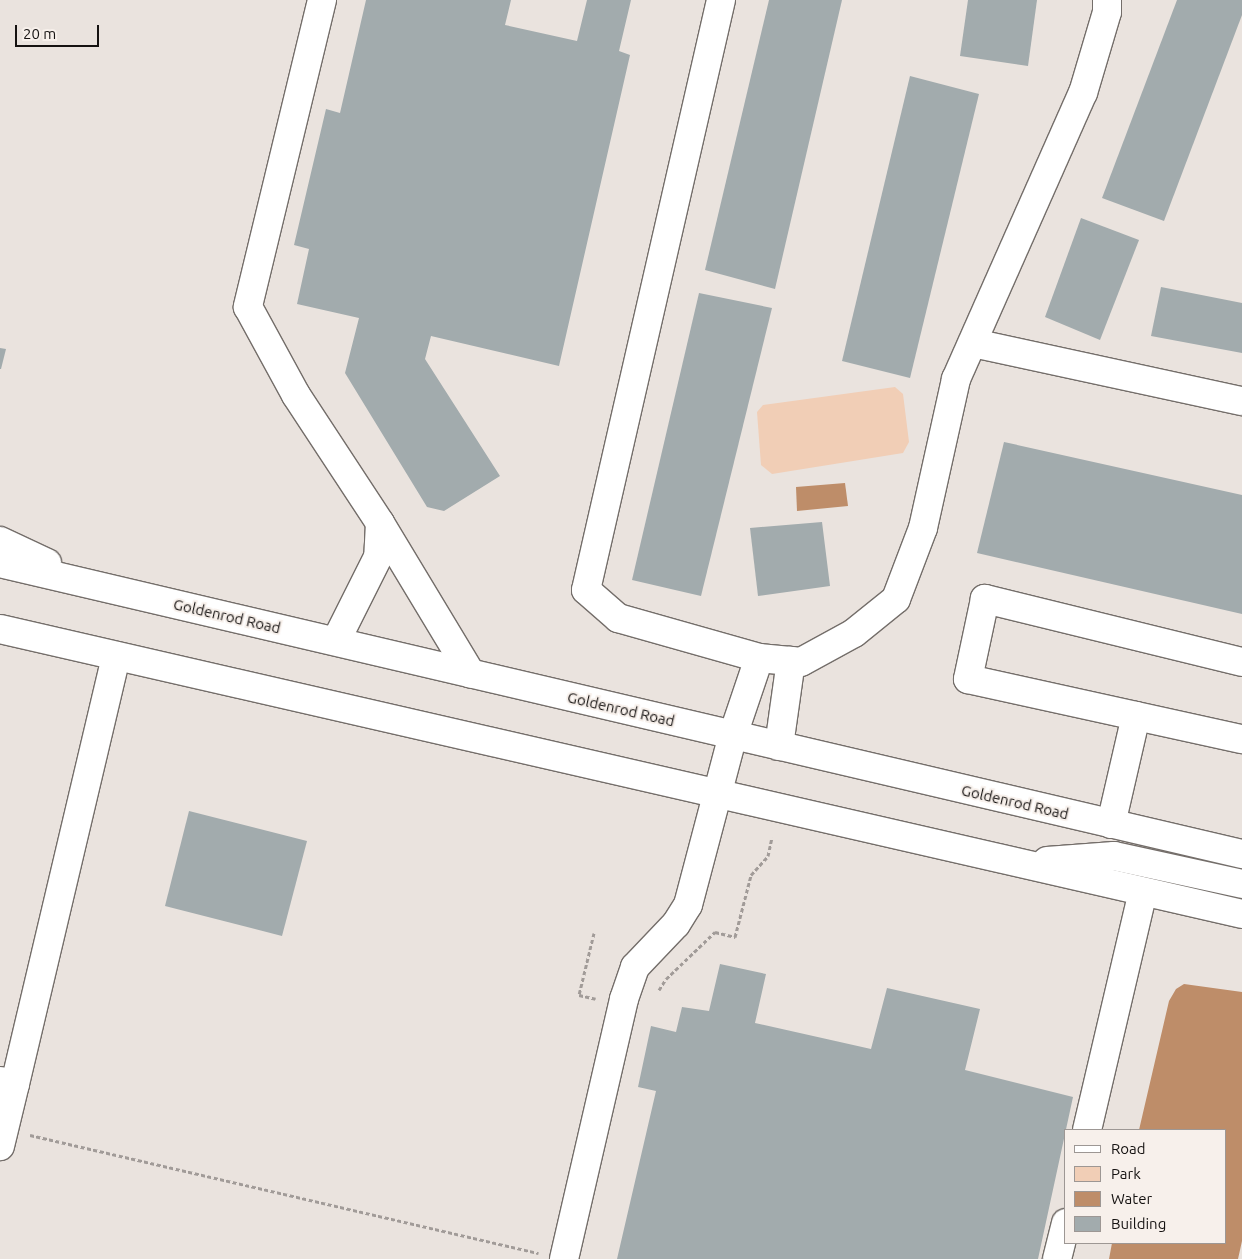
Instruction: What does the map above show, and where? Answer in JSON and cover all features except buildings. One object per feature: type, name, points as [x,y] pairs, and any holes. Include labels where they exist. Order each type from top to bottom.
[{"type":"main road","points":[[322,0],[248,307],[296,395],[380,523],[471,674]]},
{"type":"main road","points":[[721,0],[586,590],[618,618],[759,658],[801,662],[854,633],[896,599],[924,528],[956,378],[1083,93],[1107,12],[1107,0]]},
{"type":"main road","points":[[973,343],[1242,401]]},
{"type":"main road","points":[[336,641],[378,557],[380,523]]},
{"type":"main road","points":[[0,541],[89,584]]},
{"type":"main road","name":"Goldenrod Road","points":[[0,563],[1242,854]]},
{"type":"main road","points":[[1242,662],[984,599],[968,679],[1242,739]]},
{"type":"main road","points":[[0,629],[1242,914]]},
{"type":"main road","points":[[2,1138],[8,1083],[116,657]]},
{"type":"main road","points":[[564,1259],[624,999],[635,967],[676,924],[688,905],[733,735],[759,658]]},
{"type":"main road","points":[[779,746],[791,661]]},
{"type":"main road","points":[[1111,824],[1136,716]]},
{"type":"main road","points":[[1018,862],[1114,856],[1242,884]]},
{"type":"main road","points":[[1087,1129],[1143,892]]},
{"type":"main road","points":[[1057,1259],[1064,1231]]},
{"type":"path","points":[[656,994],[666,979],[715,932],[735,937],[751,875],[768,856],[772,837]]},
{"type":"path","points":[[2,1138],[564,1259]]},
{"type":"green space","points":[[895,387],[903,394],[909,442],[903,453],[772,474],[761,465],[757,412],[763,405]]},
{"type":"water","points":[[845,483],[848,506],[797,511],[796,487]]},
{"type":"water","points":[[1184,984],[1242,992],[1242,1241],[1238,1259],[1109,1259],[1112,1244],[1227,1244],[1227,1129],[1139,1129],[1169,1001],[1176,989]]}]
